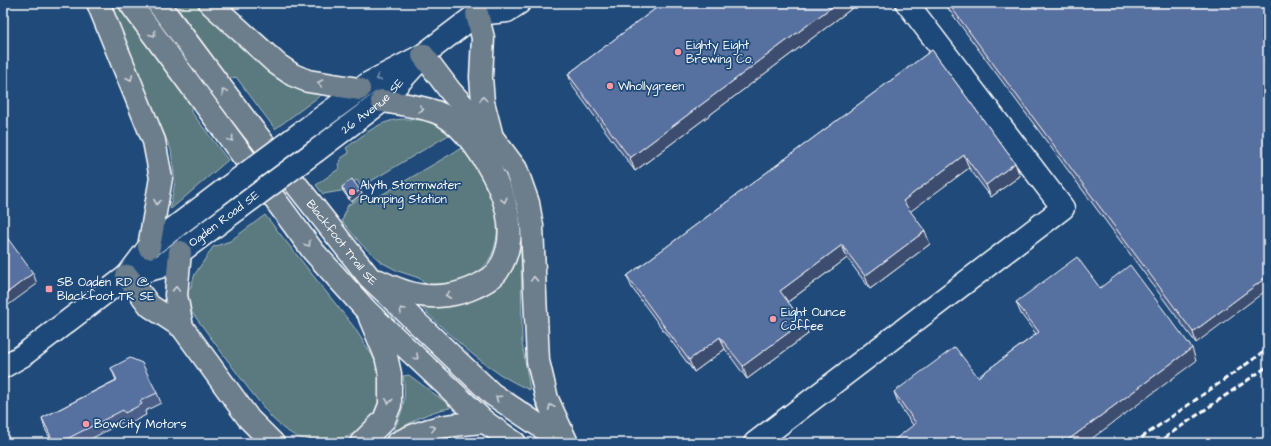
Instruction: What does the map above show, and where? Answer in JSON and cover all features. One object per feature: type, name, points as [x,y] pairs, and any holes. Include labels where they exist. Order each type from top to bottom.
[{"type":"main road","points":[[98,3],[154,142],[161,178],[149,247]]},
{"type":"main road","points":[[130,3],[313,251],[367,311],[485,422],[515,443]]},
{"type":"main road","name":"Blackfoot Trail SE","points":[[158,3],[250,126],[369,277],[492,394],[566,443]]},
{"type":"main road","points":[[210,3],[277,64],[293,75],[308,81],[359,89]]},
{"type":"main road","points":[[480,9],[483,38],[481,77],[483,102],[492,136]]},
{"type":"main road","points":[[423,56],[451,92],[492,136],[516,169],[528,203],[532,226],[538,361],[547,399],[566,443]]},
{"type":"main road","points":[[369,277],[402,291],[418,295],[433,296],[463,293],[483,283],[499,270],[508,242],[509,224],[503,195],[492,171],[467,136],[454,123],[436,112],[382,101]]},
{"type":"main road","points":[[180,252],[176,295],[182,327]]},
{"type":"main road","points":[[127,276],[150,306],[182,327],[249,419],[273,443]]},
{"type":"main road","points":[[361,443],[384,420],[390,406],[390,374],[386,356],[367,311]]},
{"type":"main road","points":[[397,443],[429,428],[485,422]]},
{"type":"street","points":[[480,9],[507,11],[519,3]]},
{"type":"street","points":[[755,443],[1062,208],[907,3]]},
{"type":"street","name":"26 Avenue SE","points":[[316,151],[382,101],[423,56],[480,9]]},
{"type":"street","name":"26 Avenue SE","points":[[302,132],[359,89],[423,56]]},
{"type":"street","name":"Ogden Road SE","points":[[3,367],[22,356],[127,276],[149,247],[302,132]]},
{"type":"street","name":"Ogden Road SE","points":[[127,276],[160,267],[316,151]]},
{"type":"green space","points":[[109,3],[117,3],[194,106],[190,110],[228,160],[171,209],[175,182],[171,150]]},
{"type":"green space","points":[[174,3],[195,3],[246,48],[307,92],[321,95],[275,129],[236,77],[229,79]]},
{"type":"green space","points":[[419,115],[428,118],[452,133],[361,187],[357,180],[341,191],[323,194],[316,185],[340,168],[338,164],[341,161],[340,159],[349,153],[346,148],[371,129],[397,120],[419,120]]},
{"type":"green space","points":[[463,147],[487,182],[492,194],[496,208],[497,222],[497,236],[494,249],[488,261],[479,272],[467,279],[452,283],[425,284],[419,278],[398,271],[381,262],[362,245],[342,221],[348,205],[366,195],[371,201]]},
{"type":"green space","points":[[265,215],[354,327],[372,355],[384,381],[384,394],[372,419],[364,428],[347,437],[318,442],[297,437],[284,429],[272,418],[248,388],[191,311],[187,290],[190,289],[195,274],[213,247],[230,241]]},
{"type":"green space","points":[[515,249],[521,250],[522,343],[530,390],[499,374],[485,364],[457,341],[419,305],[447,305]]},
{"type":"green space","points":[[409,375],[448,404],[450,408],[435,411],[421,417],[394,433],[393,431],[402,411],[403,405],[405,391],[403,376]]},
{"type":"building","points":[[663,3],[837,3],[630,158],[568,74]]},
{"type":"building","points":[[948,3],[1268,3],[1268,276],[1193,332]]},
{"type":"building","points":[[932,50],[1015,163],[986,185],[964,155],[903,201],[925,231],[865,276],[842,245],[780,291],[803,322],[743,366],[720,337],[689,360],[627,276]]},
{"type":"building","name":"Alyth Stormwater Pumping Station","points":[[352,179],[360,190],[349,198],[342,187]]},
{"type":"building","points":[[3,232],[33,273],[3,296]]},
{"type":"building","points":[[1077,257],[1100,288],[1130,265],[1192,348],[1064,443],[890,443],[916,423],[894,392],[955,347],[978,377],[1039,332],[1016,302]]},
{"type":"building","points":[[130,358],[142,363],[157,393],[140,401],[142,404],[125,413],[123,410],[59,443],[54,443],[42,418],[117,380],[111,368]]},
{"type":"building","points":[[834,438],[838,443],[826,443]]},
{"type":"railway","points":[[1134,443],[1268,349]]},
{"type":"railway","points":[[1157,443],[1268,366]]},
{"type":"place","name":"Eighty Eight Brewing Co.","points":[[678,52]]},
{"type":"place","name":"Whollygreen","points":[[610,86]]},
{"type":"place","name":"Alyth Stormwater Pumping Station","points":[[352,192]]},
{"type":"place","name":"SB Ogden RD @ Blackfoot TR SE","points":[[49,289]]},
{"type":"place","name":"Eight Ounce Coffee","points":[[773,319]]},
{"type":"place","name":"BowCity Motors","points":[[86,424]]}]
